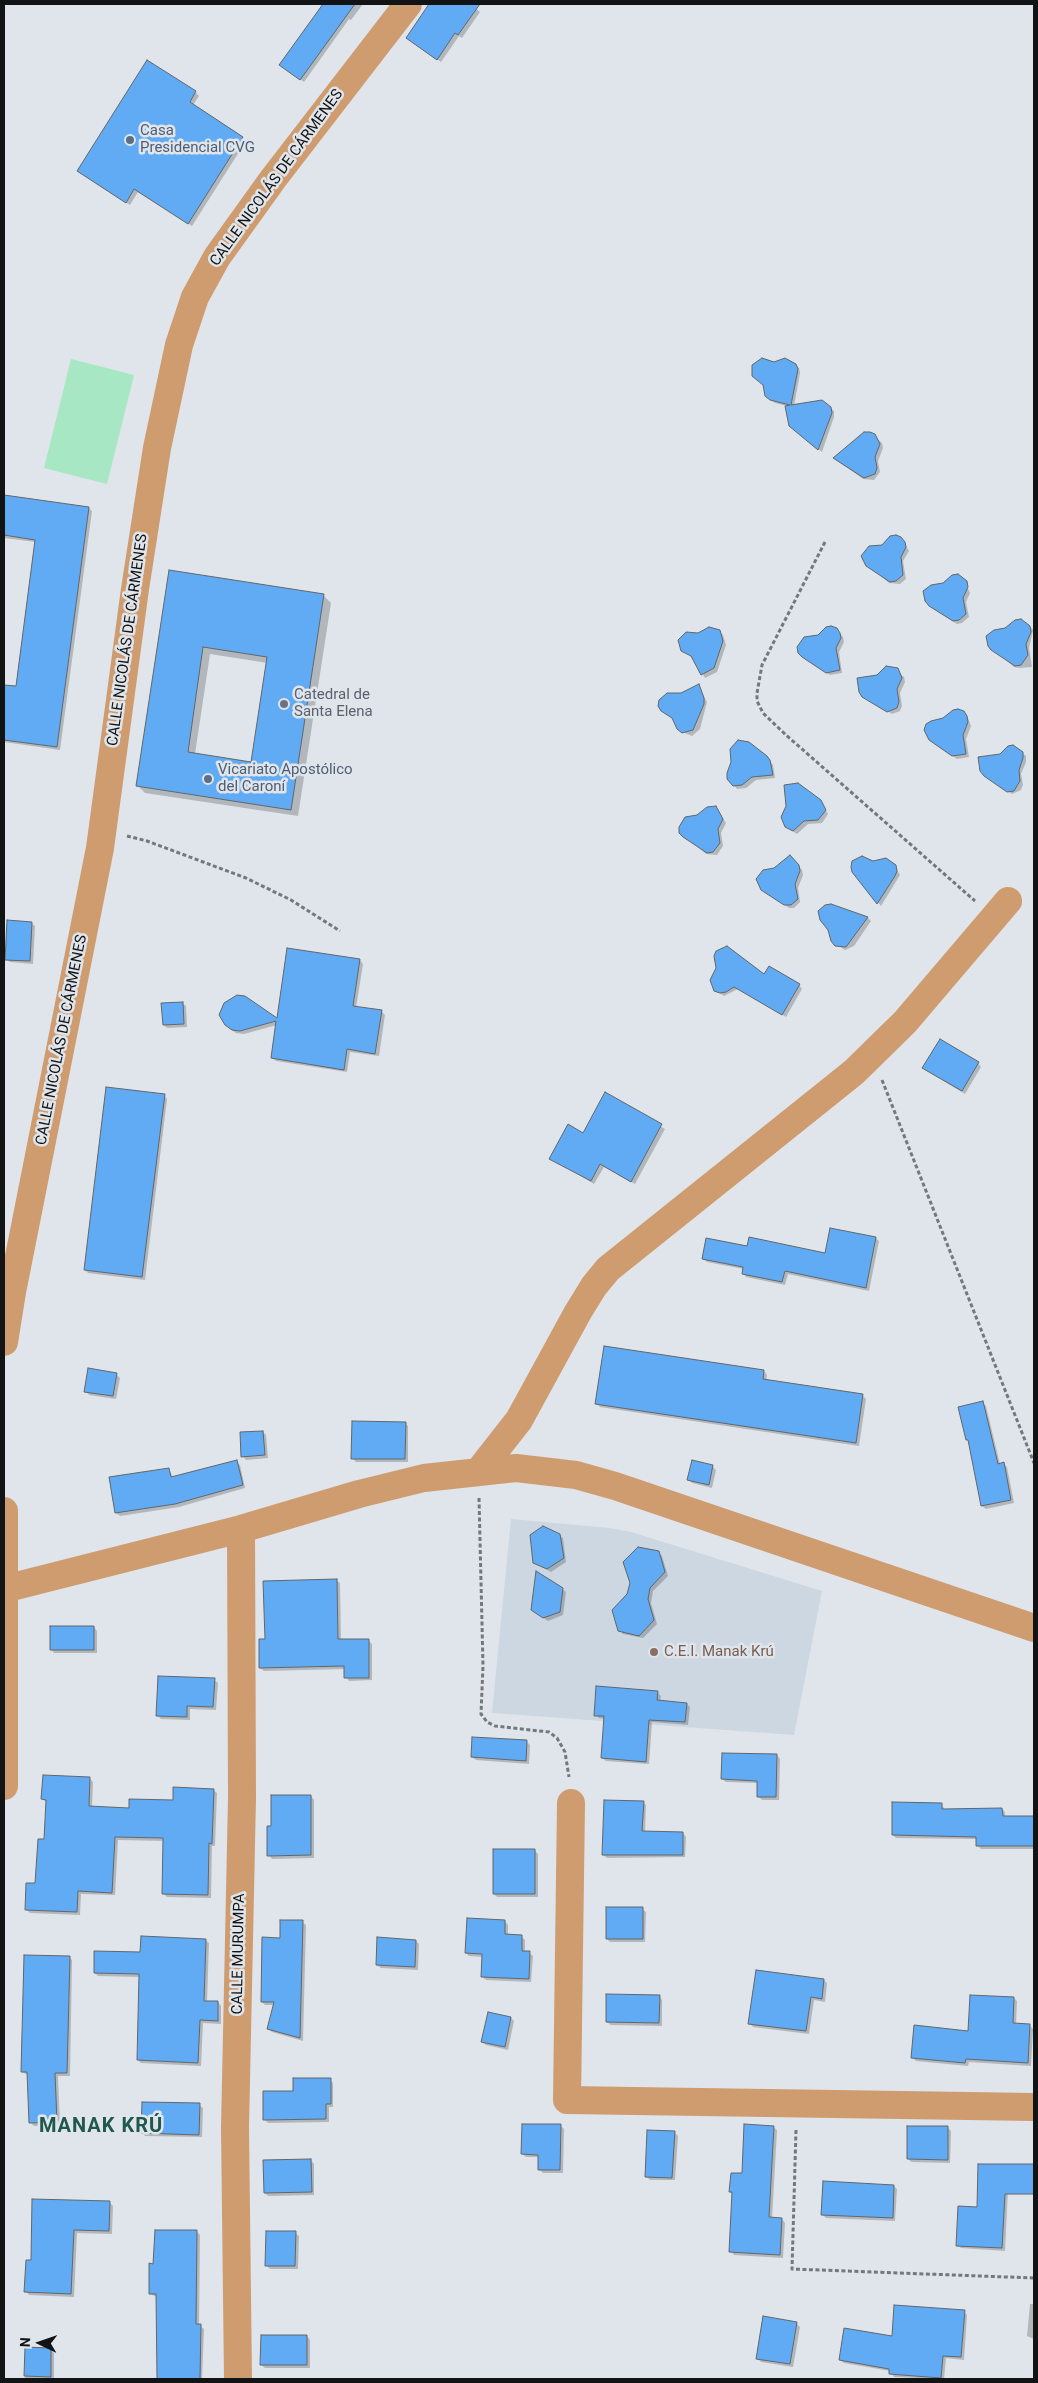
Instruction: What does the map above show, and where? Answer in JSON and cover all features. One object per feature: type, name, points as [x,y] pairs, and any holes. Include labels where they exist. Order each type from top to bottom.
[{"type":"street","name":"CALLE NICOLÁS DE CÁRMENES","points":[[4,1342],[12,1292],[57,1072],[102,831],[156,448],[179,345],[195,297],[217,257],[408,4]]},
{"type":"street","points":[[479,1471],[519,1420],[578,1312],[594,1286],[608,1269],[854,1072],[905,1022],[1001,910]]},
{"type":"street","points":[[4,1589],[241,1529],[359,1494],[424,1478],[516,1468],[547,1470],[615,1486],[1034,1628]]},
{"type":"street","points":[[4,1510],[4,1786]]},
{"type":"street","name":"CALLE MURUMPA","points":[[238,2379],[236,2128],[242,1798],[241,1529]]},
{"type":"street","points":[[571,1803],[567,2100],[1034,2107]]},
{"type":"path","points":[[825,542],[762,665],[756,693],[757,701],[764,714],[786,735],[1001,910]]},
{"type":"path","points":[[102,831],[147,841],[218,866],[291,900],[340,931]]},
{"type":"path","points":[[872,1055],[1034,1463]]},
{"type":"path","points":[[479,1471],[483,1666],[481,1714],[487,1722],[495,1726],[550,1732],[557,1738],[564,1752],[569,1770],[571,1803]]},
{"type":"path","points":[[797,2104],[792,2269],[1034,2278]]},
{"type":"shaded area","name":"C.E.I. Manak Krú","points":[[511,1519],[610,1528],[631,1532],[822,1591],[794,1735],[492,1713]]},
{"type":"green space","points":[[71,359],[134,375],[107,484],[44,468]]},
{"type":"building","points":[[323,4],[355,4],[300,80],[279,65]]},
{"type":"building","points":[[429,4],[480,4],[458,35],[455,33],[437,60],[406,38]]},
{"type":"building","name":"Casa Presidencial CVG","points":[[147,60],[196,91],[190,102],[243,137],[188,224],[134,189],[126,203],[77,171]]},
{"type":"building","points":[[762,358],[774,362],[785,358],[796,364],[798,369],[791,405],[822,400],[831,407],[832,413],[818,450],[789,426],[785,406],[790,405],[770,400],[765,396],[763,385],[752,376],[752,365]]},
{"type":"building","points":[[864,432],[875,434],[880,444],[875,457],[877,468],[875,474],[864,478],[833,458]]},
{"type":"building","points":[[4,495],[89,507],[57,747],[4,740],[4,685],[16,686],[35,540],[4,535]]},
{"type":"building","points":[[896,535],[901,537],[906,547],[901,557],[903,575],[896,581],[890,582],[866,566],[861,556],[869,546],[882,545],[890,536]]},
{"type":"building","name":"Catedral de Santa Elena","points":[[169,570],[324,594],[291,810],[136,786]],"holes":[[[203,647],[267,657],[251,762],[188,752]]]},
{"type":"building","points":[[958,574],[967,581],[968,587],[963,598],[966,614],[959,620],[953,621],[929,606],[925,601],[923,591],[931,585],[943,583],[952,575]]},
{"type":"building","points":[[1021,619],[1030,626],[1031,632],[1026,644],[1028,655],[1021,665],[1015,666],[991,650],[986,636],[994,630],[1005,628],[1015,620]]},
{"type":"building","points":[[709,627],[720,630],[723,641],[714,668],[701,675],[691,656],[681,651],[678,640],[686,632],[698,633]]},
{"type":"building","points":[[826,627],[837,628],[840,633],[841,638],[836,648],[840,670],[826,673],[802,657],[798,653],[797,647],[804,637],[818,635]]},
{"type":"building","points":[[886,666],[898,668],[902,678],[897,689],[899,702],[897,708],[887,712],[862,697],[859,692],[857,678],[877,675]]},
{"type":"building","points":[[699,684],[704,704],[693,730],[682,733],[677,729],[672,718],[661,711],[658,706],[659,700],[667,693],[681,693]]},
{"type":"building","points":[[953,710],[964,711],[967,716],[968,722],[963,735],[966,754],[952,756],[929,740],[924,730],[926,724],[943,718]]},
{"type":"building","points":[[738,740],[749,742],[767,756],[770,760],[773,775],[752,777],[742,785],[733,786],[727,779],[727,773],[731,762],[730,749]]},
{"type":"building","points":[[1013,745],[1023,752],[1023,758],[1019,770],[1020,781],[1014,791],[1007,792],[984,776],[980,771],[978,757],[1000,754],[1008,746]]},
{"type":"building","points":[[798,783],[821,800],[826,810],[818,820],[804,821],[793,831],[785,827],[781,817],[786,806],[784,785]]},
{"type":"building","points":[[716,806],[723,819],[718,829],[720,843],[713,852],[707,853],[683,837],[679,833],[679,827],[685,817],[697,815],[707,807]]},
{"type":"building","points":[[790,855],[799,865],[800,871],[795,884],[798,899],[791,905],[784,905],[761,890],[756,879],[763,870],[774,868]]},
{"type":"building","points":[[862,856],[873,861],[886,858],[896,865],[897,871],[895,876],[877,904],[852,872],[852,861]]},
{"type":"building","points":[[831,904],[868,917],[846,947],[835,946],[831,941],[828,930],[820,920],[818,911],[825,905]]},
{"type":"building","points":[[7,920],[32,922],[30,961],[5,960]]},
{"type":"building","points":[[727,946],[764,974],[769,966],[800,984],[782,1015],[734,987],[726,992],[714,991],[710,980],[716,968],[714,956],[716,951]]},
{"type":"building","points":[[287,948],[360,959],[353,1006],[382,1010],[375,1054],[347,1049],[344,1070],[271,1058],[276,1021],[240,1031],[232,1030],[225,1025],[219,1015],[224,1003],[237,995],[245,996],[277,1018]]},
{"type":"building","points":[[183,1002],[184,1024],[163,1025],[161,1003]]},
{"type":"building","points":[[940,1039],[979,1062],[962,1091],[922,1068]]},
{"type":"building","points":[[106,1087],[165,1094],[142,1277],[84,1270]]},
{"type":"building","points":[[605,1092],[662,1124],[631,1182],[600,1164],[591,1181],[549,1159],[568,1124],[583,1133]]},
{"type":"building","points":[[830,1228],[876,1237],[866,1288],[785,1271],[782,1282],[742,1274],[743,1267],[702,1259],[706,1238],[747,1246],[749,1237],[825,1253]]},
{"type":"building","points":[[604,1346],[764,1370],[763,1379],[863,1394],[856,1443],[595,1404]]},
{"type":"building","points":[[88,1368],[117,1373],[113,1396],[84,1392]]},
{"type":"building","points":[[983,1401],[998,1464],[1004,1462],[1011,1500],[981,1506],[968,1440],[966,1440],[958,1407]]},
{"type":"building","points":[[352,1421],[406,1422],[405,1459],[351,1459]]},
{"type":"building","points":[[263,1431],[265,1455],[241,1457],[240,1432]]},
{"type":"building","points":[[237,1460],[243,1485],[175,1504],[115,1513],[109,1477],[169,1468],[171,1477]]},
{"type":"building","points":[[692,1460],[713,1465],[709,1485],[687,1480]]},
{"type":"building","points":[[543,1526],[560,1534],[564,1558],[547,1569],[533,1563],[530,1535]]},
{"type":"building","points":[[638,1547],[659,1551],[665,1572],[650,1588],[648,1599],[654,1620],[639,1636],[618,1631],[612,1610],[627,1594],[630,1583],[623,1562]]},
{"type":"building","points":[[536,1571],[563,1588],[560,1612],[543,1618],[531,1610]]},
{"type":"building","points":[[337,1579],[338,1639],[369,1639],[369,1678],[344,1678],[344,1666],[259,1668],[259,1639],[265,1639],[263,1581]]},
{"type":"building","points":[[50,1626],[94,1626],[94,1650],[50,1650]]},
{"type":"building","points":[[158,1676],[215,1678],[213,1707],[187,1706],[187,1717],[156,1716]]},
{"type":"building","points":[[596,1686],[658,1691],[657,1700],[687,1703],[685,1722],[649,1720],[646,1762],[601,1758],[604,1716],[594,1716]]},
{"type":"building","points":[[472,1737],[527,1740],[526,1761],[471,1757]]},
{"type":"building","points":[[722,1753],[777,1754],[776,1797],[757,1797],[757,1781],[721,1779]]},
{"type":"building","points":[[43,1775],[90,1777],[89,1806],[129,1808],[129,1799],[173,1800],[173,1787],[214,1789],[212,1844],[209,1843],[208,1895],[162,1894],[163,1838],[115,1837],[112,1893],[78,1891],[77,1912],[25,1910],[26,1883],[35,1883],[38,1839],[44,1839],[46,1800],[41,1799]]},
{"type":"building","points":[[271,1795],[311,1795],[311,1855],[267,1856],[267,1826],[271,1826]]},
{"type":"building","points":[[604,1800],[644,1801],[642,1831],[683,1832],[683,1855],[602,1855]]},
{"type":"building","points":[[892,1802],[942,1803],[942,1809],[1002,1808],[1003,1816],[1034,1816],[1034,1846],[976,1846],[976,1837],[892,1835]]},
{"type":"building","points":[[493,1849],[535,1849],[535,1894],[493,1894]]},
{"type":"building","points":[[606,1907],[643,1907],[643,1939],[606,1939]]},
{"type":"building","points":[[467,1918],[505,1920],[505,1934],[522,1935],[522,1951],[530,1951],[529,1979],[481,1977],[482,1954],[465,1953]]},
{"type":"building","points":[[280,1920],[303,1920],[300,2038],[267,2029],[274,2002],[261,2002],[262,1937],[280,1938]]},
{"type":"building","points":[[141,1936],[206,1939],[204,2001],[218,2001],[218,2021],[200,2020],[198,2063],[137,2060],[139,1974],[94,1973],[94,1951],[140,1952]]},
{"type":"building","points":[[377,1937],[416,1940],[415,1967],[376,1965]]},
{"type":"building","points":[[24,1955],[70,1956],[67,2073],[55,2073],[57,2122],[29,2123],[27,2072],[21,2072]]},
{"type":"building","points":[[756,1970],[824,1979],[822,1999],[811,1997],[806,2031],[748,2024]]},
{"type":"building","points":[[606,1994],[660,1995],[659,2023],[606,2022]]},
{"type":"building","points":[[970,1995],[1014,1997],[1013,2023],[1030,2024],[1028,2063],[966,2059],[965,2063],[911,2058],[914,2025],[968,2031]]},
{"type":"building","points":[[488,2012],[511,2017],[505,2047],[481,2042]]},
{"type":"building","points":[[293,2078],[331,2078],[331,2104],[326,2104],[326,2119],[263,2120],[263,2091],[293,2091]]},
{"type":"building","points":[[142,2102],[200,2103],[199,2135],[141,2133]]},
{"type":"building","points":[[522,2124],[561,2124],[560,2170],[538,2170],[538,2155],[521,2154]]},
{"type":"building","points":[[744,2124],[774,2126],[769,2217],[782,2218],[780,2255],[729,2252],[732,2192],[729,2192],[731,2173],[742,2173]]},
{"type":"building","points":[[907,2126],[948,2126],[948,2160],[907,2159]]},
{"type":"building","points":[[647,2130],[675,2131],[672,2178],[645,2177]]},
{"type":"building","points":[[311,2159],[312,2192],[264,2193],[263,2160]]},
{"type":"building","points":[[978,2164],[1034,2164],[1034,2194],[1005,2194],[1002,2248],[956,2246],[958,2206],[977,2207]]},
{"type":"building","points":[[823,2181],[894,2185],[893,2218],[821,2215]]},
{"type":"building","points":[[32,2199],[110,2201],[109,2231],[74,2230],[71,2294],[24,2292],[26,2260],[31,2260]]},
{"type":"building","points":[[155,2230],[197,2230],[196,2324],[201,2324],[200,2379],[157,2379],[156,2294],[149,2294],[149,2263],[153,2264]]},
{"type":"building","points":[[266,2231],[296,2231],[295,2266],[265,2266]]},
{"type":"building","points":[[894,2305],[965,2310],[961,2357],[943,2356],[941,2378],[889,2374],[889,2369],[839,2360],[844,2328],[892,2336]]},
{"type":"building","points":[[763,2316],[797,2322],[790,2364],[756,2359]]},
{"type":"building","points":[[261,2335],[307,2335],[307,2365],[260,2365]]},
{"type":"building","points":[[25,2347],[51,2348],[51,2377],[24,2376]]},
{"type":"place","name":"Casa Presidencial CVG","points":[[130,140]]},
{"type":"place","name":"Catedral de Santa Elena","points":[[284,704]]},
{"type":"place","name":"Vicariato Apostólico del Caroní","points":[[208,779]]},
{"type":"place","name":"C.E.I. Manak Krú","points":[[654,1652]]},
{"type":"district","name":"MANAK KRÚ","points":[[101,2127]]}]
